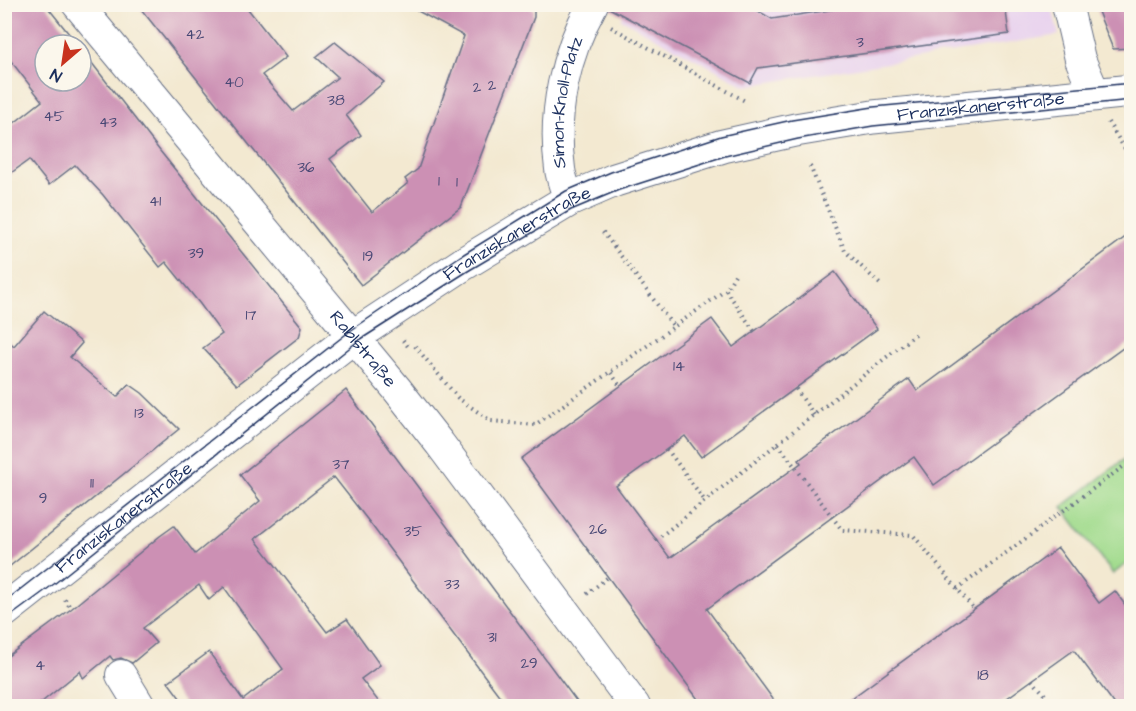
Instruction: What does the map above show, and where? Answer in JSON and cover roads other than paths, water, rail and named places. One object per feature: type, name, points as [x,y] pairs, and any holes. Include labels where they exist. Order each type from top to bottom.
[{"type":"main road","name":"Franziskanerstraße","points":[[4,611],[354,336],[463,264],[568,200],[615,180],[723,146],[795,130],[873,117],[1131,91]]},
{"type":"street","name":"Rablstraße","points":[[77,4],[354,336],[440,444],[635,706]]},
{"type":"street","points":[[1067,4],[1080,59],[1095,94]]},
{"type":"street","name":"Simon-Knoll-Platz","points":[[568,200],[560,170],[558,133],[560,91],[570,56],[590,7]]},
{"type":"street","points":[[121,675],[140,706]]},
{"type":"tram line","points":[[4,602],[350,331],[459,257],[566,191],[611,172],[721,136],[792,120],[873,107],[1132,83]]},
{"type":"tram line","points":[[4,621],[54,584],[358,341],[468,271],[571,210],[619,190],[725,156],[798,139],[873,126],[1132,100]]}]
